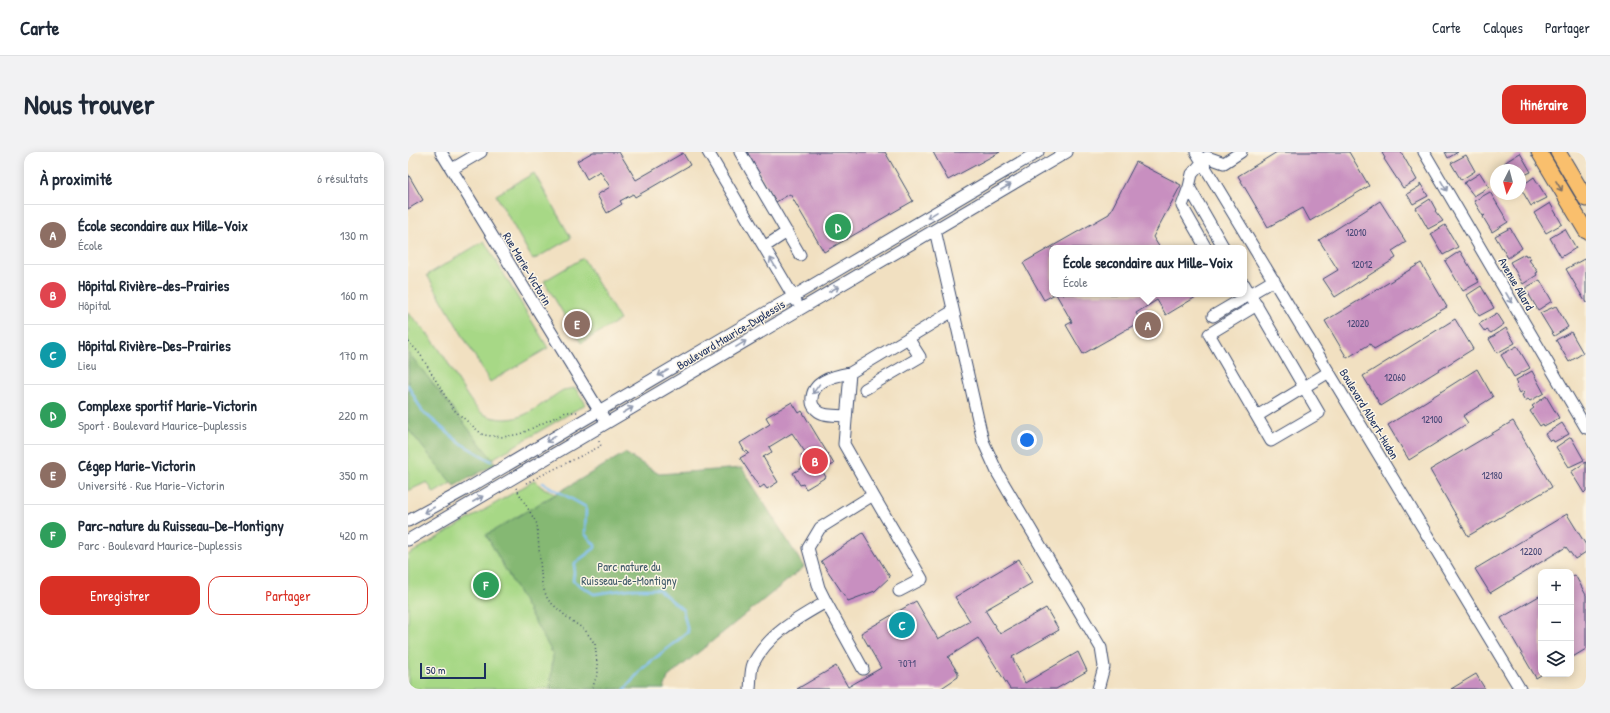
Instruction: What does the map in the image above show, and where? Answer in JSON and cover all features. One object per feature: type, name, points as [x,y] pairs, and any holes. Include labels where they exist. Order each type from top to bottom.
[{"type":"main road","points":[[1539,152],[1586,231]]},
{"type":"main road","points":[[1558,152],[1586,199]]},
{"type":"street","name":"Rue Marie-Victorin","points":[[441,152],[606,423]]},
{"type":"street","points":[[452,169],[481,152]]},
{"type":"street","points":[[708,152],[800,309]]},
{"type":"street","points":[[740,152],[800,255]]},
{"type":"street","name":"Boulevard Maurice-Duplessis","points":[[408,521],[455,496],[1038,152]]},
{"type":"street","name":"Boulevard Maurice-Duplessis","points":[[408,540],[1067,152]]},
{"type":"street","points":[[1204,245],[1182,206],[1192,174],[1199,157],[1207,157],[1224,163],[1241,152]]},
{"type":"street","name":"Avenue Allard","points":[[1424,152],[1585,425]]},
{"type":"street","name":"Boulevard Albert-Hudon","points":[[1199,157],[1520,689]]},
{"type":"street","points":[[980,186],[987,198]]},
{"type":"street","points":[[1189,187],[1222,245]]},
{"type":"street","points":[[951,203],[958,216]]},
{"type":"street","points":[[917,223],[924,237]]},
{"type":"street","points":[[934,230],[982,441],[998,474],[1101,648],[1104,667],[1098,689]]},
{"type":"street","points":[[764,247],[787,232]]},
{"type":"street","points":[[1247,295],[1274,280]]},
{"type":"street","points":[[1247,289],[1257,305],[1319,413],[1271,441],[1209,334],[1257,305]]},
{"type":"street","points":[[1213,316],[1234,298]]},
{"type":"street","points":[[846,416],[824,414],[817,411],[812,405],[814,390],[820,383],[836,376],[850,373],[953,311]]},
{"type":"street","points":[[865,390],[920,357],[908,338]]},
{"type":"street","points":[[1257,416],[1329,372]]},
{"type":"street","points":[[850,373],[844,444],[922,579],[899,591]]},
{"type":"street","points":[[863,669],[819,588],[808,548],[820,528],[873,495]]},
{"type":"street","points":[[750,689],[752,665],[773,636],[796,618],[826,602]]},
{"type":"path","points":[[408,341],[420,354],[453,409],[483,435],[503,437],[520,434],[566,412],[577,411],[588,417]]},
{"type":"path","points":[[592,689],[598,672],[595,644],[585,630],[569,619],[548,600],[542,585],[537,524],[515,488],[601,446],[595,430]]},
{"type":"green space","points":[[534,173],[571,238],[533,260],[496,195]]},
{"type":"green space","points":[[484,241],[548,348],[490,382],[427,275]]},
{"type":"green space","points":[[583,258],[620,320],[581,343],[544,281]]},
{"type":"green space","points":[[408,313],[437,346],[472,403],[482,413],[490,417],[507,419],[515,418],[534,410],[563,390],[575,388],[586,404],[434,493],[427,482],[408,491]]},
{"type":"green space","points":[[408,352],[496,464],[454,486],[408,429]]},
{"type":"green space","name":"Parc nature du Ruisseau-de-Montigny","points":[[625,453],[659,474],[742,468],[804,567],[668,677],[664,689],[550,689],[553,654],[486,535]]},
{"type":"green space","points":[[535,480],[541,487],[553,492],[563,503],[620,689],[408,689],[408,555]]},
{"type":"building","points":[[593,152],[619,152],[636,180],[683,153],[690,165],[635,197],[633,194],[620,201],[622,204],[607,213],[597,195],[610,187],[600,171],[587,179],[577,161]]},
{"type":"building","points":[[747,152],[885,152],[913,201],[824,252],[790,194],[776,202]]},
{"type":"building","points":[[933,152],[1000,152],[948,180]]},
{"type":"building","points":[[1277,152],[1349,152],[1369,186],[1310,221],[1303,208],[1268,227],[1238,176]]},
{"type":"building","points":[[1401,152],[1417,180],[1403,188],[1384,159],[1385,158],[1382,153]]},
{"type":"building","points":[[1445,152],[1458,152],[1448,158]]},
{"type":"building","points":[[1520,153],[1531,172],[1526,174],[1526,164],[1504,163]]},
{"type":"building","points":[[1466,155],[1475,171],[1461,180],[1451,163]]},
{"type":"building","points":[[1136,162],[1181,185],[1153,237],[1158,245],[1055,245],[1109,214]]},
{"type":"building","points":[[1480,173],[1489,187],[1474,196],[1464,183]]},
{"type":"building","points":[[408,174],[423,200],[408,209]]},
{"type":"building","points":[[1534,177],[1547,198],[1531,206],[1526,197],[1526,183]]},
{"type":"building","points":[[1420,183],[1428,196],[1413,204],[1407,194],[1420,186]]},
{"type":"building","points":[[1490,192],[1490,200],[1495,200],[1508,222],[1492,232],[1483,217],[1485,215],[1483,216],[1474,201]]},
{"type":"building","points":[[1430,199],[1436,210],[1435,211],[1443,221],[1428,229],[1416,208]]},
{"type":"building","points":[[1380,201],[1406,242],[1392,251],[1396,258],[1335,297],[1323,279],[1338,270],[1319,240]]},
{"type":"building","points":[[1550,203],[1562,224],[1546,233],[1534,213]]},
{"type":"building","points":[[1445,225],[1458,247],[1443,255],[1431,234]]},
{"type":"building","points":[[1510,228],[1522,248],[1508,258],[1495,236]]},
{"type":"building","points":[[1565,229],[1576,248],[1561,257],[1550,238]]},
{"type":"building","points":[[1049,248],[1050,297],[1044,300],[1023,263]]},
{"type":"building","points":[[1460,251],[1479,282],[1463,291],[1445,261]]},
{"type":"building","points":[[1525,254],[1531,259],[1529,260],[1538,272],[1536,273],[1537,275],[1523,284],[1510,262]]},
{"type":"building","points":[[1584,259],[1586,263],[1586,303],[1566,269]]},
{"type":"building","points":[[1421,263],[1447,307],[1374,349],[1370,344],[1347,358],[1325,321]]},
{"type":"building","points":[[1540,280],[1552,301],[1538,310],[1525,288]]},
{"type":"building","points":[[1481,286],[1494,308],[1479,316],[1467,295]]},
{"type":"building","points":[[1058,297],[1196,297],[1166,315],[1157,300],[1136,313],[1141,321],[1083,354],[1066,325],[1072,322]]},
{"type":"building","points":[[1556,306],[1568,327],[1554,336],[1540,313]]},
{"type":"building","points":[[1497,313],[1504,324],[1491,333],[1487,330],[1485,332],[1479,324]]},
{"type":"building","points":[[1455,319],[1473,349],[1381,406],[1363,376]]},
{"type":"building","points":[[1506,328],[1515,343],[1497,353],[1489,339]]},
{"type":"building","points":[[1571,332],[1583,353],[1569,362],[1556,340]]},
{"type":"building","points":[[1517,346],[1530,368],[1514,377],[1501,355]]},
{"type":"building","points":[[1477,369],[1493,397],[1463,416],[1468,423],[1409,460],[1388,425]]},
{"type":"building","points":[[1532,371],[1544,393],[1530,401],[1528,399],[1525,401],[1522,395],[1525,393],[1523,391],[1520,393],[1516,385],[1518,383],[1516,380]]},
{"type":"building","points":[[1546,396],[1559,418],[1544,426],[1543,424],[1540,426],[1530,411],[1534,408],[1532,406]]},
{"type":"building","points":[[792,402],[799,413],[802,411],[834,464],[823,470],[821,469],[826,477],[806,489],[803,484],[800,485],[793,473],[807,465],[801,455],[805,452],[792,433],[769,447],[772,452],[763,457],[778,482],[767,489],[764,485],[760,488],[740,458],[749,453],[747,451],[745,452],[740,443],[770,424],[766,417]]},
{"type":"building","points":[[1513,421],[1552,487],[1468,536],[1430,470]]},
{"type":"building","points":[[1562,423],[1569,434],[1554,442],[1553,440],[1550,441],[1545,434]]},
{"type":"building","points":[[1571,437],[1584,460],[1569,467],[1556,447]]},
{"type":"building","points":[[1586,462],[1586,491],[1584,493],[1571,472]]},
{"type":"building","points":[[1567,514],[1586,545],[1586,552],[1575,559],[1566,547],[1490,593],[1475,569]]},
{"type":"building","points":[[863,533],[890,577],[875,591],[848,601],[821,561]]},
{"type":"building","points":[[1019,559],[1032,583],[985,610],[1000,634],[1046,608],[1059,630],[1012,657],[1025,683],[1078,652],[1087,671],[1056,689],[1010,689],[978,638],[948,657],[958,673],[958,677],[940,689],[797,689],[836,666],[848,687],[881,668],[861,633],[916,601],[938,639],[970,621],[955,597]]},
{"type":"building","points":[[1574,576],[1586,595],[1586,649],[1574,656],[1574,605]]},
{"type":"building","points":[[1538,597],[1538,677],[1536,678],[1501,618]]},
{"type":"building","points":[[1476,674],[1485,689],[1451,689]]},
{"type":"waterway","points":[[408,385],[422,411],[460,443],[491,461]]},
{"type":"waterway","points":[[543,483],[586,507],[585,534],[595,545],[595,548],[575,563],[573,581],[594,594],[629,589],[658,589],[683,610],[688,632],[643,668],[625,689]]},
{"type":"place","name":"Complexe sportif Marie-Victorin","points":[[838,227]]},
{"type":"place","name":"Cégep Marie-Victorin","points":[[577,324]]},
{"type":"place","name":"École secondaire aux Mille-Voix","points":[[1148,325]]},
{"type":"place","name":"Hôpital Rivière-des-Prairies","points":[[815,461]]},
{"type":"place","name":"Parc-nature du Ruisseau-De-Montigny","points":[[486,585]]},
{"type":"place","name":"Hôpital Rivière-Des-Prairies","points":[[902,625]]}]
